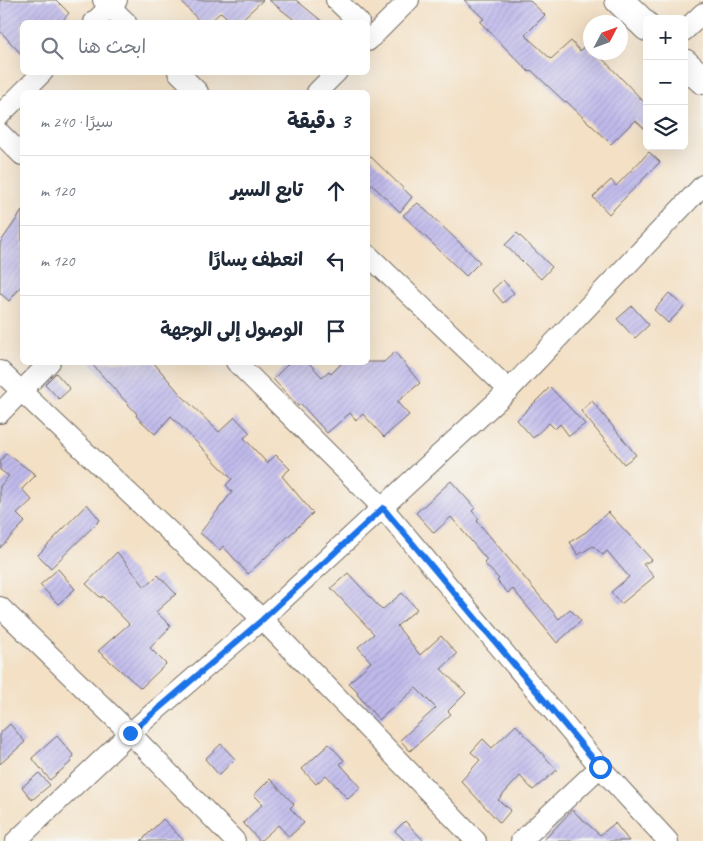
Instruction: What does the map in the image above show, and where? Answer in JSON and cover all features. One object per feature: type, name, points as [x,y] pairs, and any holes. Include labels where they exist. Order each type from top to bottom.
[{"type":"highway","points":[[619,0],[643,23]]},
{"type":"highway","points":[[688,67],[703,80]]},
{"type":"street","points":[[336,0],[355,20]]},
{"type":"street","points":[[370,31],[409,0]]},
{"type":"street","points":[[96,20],[110,2],[124,20]]},
{"type":"street","points":[[688,27],[703,13]]},
{"type":"street","points":[[25,90],[40,75]]},
{"type":"street","points":[[181,75],[196,90]]},
{"type":"street","points":[[319,90],[334,75]]},
{"type":"street","points":[[0,114],[20,94]]},
{"type":"street","points":[[0,133],[20,153]]},
{"type":"street","points":[[16,841],[130,733],[262,620],[508,390],[703,185]]},
{"type":"street","points":[[370,257],[508,390]]},
{"type":"street","points":[[0,413],[47,365]]},
{"type":"street","points":[[239,365],[383,508],[600,767],[668,841]]},
{"type":"street","points":[[0,371],[262,620],[476,841]]},
{"type":"street","points":[[0,607],[130,733],[235,841]]},
{"type":"street","points":[[521,841],[600,767]]},
{"type":"street","points":[[0,836],[5,841]]},
{"type":"building","points":[[0,0],[56,0],[69,13],[63,20],[20,20],[20,53],[0,31]]},
{"type":"building","points":[[180,0],[263,0],[241,20],[229,20],[221,12],[212,20],[198,20]]},
{"type":"building","points":[[269,0],[296,0],[321,20],[294,20]]},
{"type":"building","points":[[464,0],[529,0],[545,15],[525,35],[551,59],[571,41],[580,51],[583,48],[583,60],[604,60],[643,101],[643,127],[635,120],[611,144],[531,70],[529,72],[480,22],[484,19]]},
{"type":"building","points":[[649,152],[660,162],[609,214],[593,197],[611,180],[616,186]]},
{"type":"building","points":[[370,156],[412,197],[400,212],[370,183]]},
{"type":"building","points":[[418,203],[480,262],[466,276],[403,215]]},
{"type":"building","points":[[20,214],[20,287],[9,301],[0,293],[0,243]]},
{"type":"building","points":[[517,233],[552,267],[541,279],[505,245]]},
{"type":"building","points":[[503,280],[514,293],[503,303],[492,290]]},
{"type":"building","points":[[669,293],[684,307],[668,323],[654,310]]},
{"type":"building","points":[[632,306],[649,325],[635,338],[617,319]]},
{"type":"building","points":[[395,352],[420,383],[397,402],[409,415],[384,437],[363,414],[356,420],[350,413],[327,433],[301,404],[298,406],[273,379],[287,365],[311,365],[322,377],[329,371],[331,374],[340,365],[370,365],[370,362],[384,362]]},
{"type":"building","points":[[93,365],[156,365],[181,395],[219,432],[235,417],[250,433],[244,438],[267,463],[276,455],[290,469],[282,476],[313,513],[248,574],[223,546],[220,550],[200,533],[232,492],[226,485],[232,479],[171,416],[155,434],[136,416],[137,414]]},
{"type":"building","points":[[56,373],[70,389],[59,399],[45,384]]},
{"type":"building","points":[[550,387],[585,424],[569,436],[560,424],[555,429],[549,423],[533,438],[517,420]]},
{"type":"building","points":[[592,401],[636,455],[624,464],[581,411]]},
{"type":"building","points":[[6,453],[36,475],[22,489],[32,500],[17,514],[25,522],[0,548],[0,486],[9,476],[0,470],[0,462]]},
{"type":"building","points":[[451,481],[475,508],[472,511],[479,519],[477,521],[559,619],[570,609],[581,621],[557,643],[513,589],[508,593],[497,581],[499,579],[484,563],[487,560],[451,517],[434,533],[416,513]]},
{"type":"building","points":[[87,504],[100,520],[51,568],[38,555]]},
{"type":"building","points":[[608,512],[652,560],[643,564],[654,577],[621,604],[611,592],[629,577],[607,551],[603,555],[593,546],[578,555],[570,542],[586,532]]},
{"type":"building","points":[[117,552],[145,587],[158,575],[176,594],[156,612],[171,626],[150,648],[166,664],[141,688],[98,651],[129,624],[102,596],[101,598],[86,584]]},
{"type":"building","points":[[58,569],[75,589],[58,604],[40,585]]},
{"type":"building","points":[[348,573],[382,610],[402,593],[417,609],[397,626],[420,655],[441,636],[457,654],[441,669],[466,693],[448,711],[451,714],[410,751],[400,740],[436,708],[416,688],[379,720],[349,683],[371,662],[358,647],[374,634],[331,588]]},
{"type":"building","points":[[10,724],[25,742],[0,764],[0,733]]},
{"type":"building","points":[[516,725],[557,770],[533,790],[520,776],[498,800],[511,810],[500,823],[461,781],[480,760],[471,752],[483,739],[492,748]]},
{"type":"building","points":[[57,736],[74,756],[71,762],[50,780],[32,758]]},
{"type":"building","points":[[221,744],[235,759],[219,775],[205,759]]},
{"type":"building","points":[[329,744],[344,760],[340,764],[361,787],[348,799],[326,775],[316,784],[302,769]]},
{"type":"building","points":[[39,773],[50,785],[32,800],[22,787]]},
{"type":"building","points":[[270,779],[294,804],[290,808],[304,823],[289,837],[278,825],[260,841],[243,823],[263,804],[254,795]]},
{"type":"building","points":[[572,810],[600,835],[615,823],[629,841],[543,841]]},
{"type":"building","points":[[163,819],[184,841],[141,841]]},
{"type":"building","points":[[405,821],[424,841],[405,841],[395,831]]},
{"type":"route","points":[[130,733],[262,620],[383,508],[600,767]]}]
